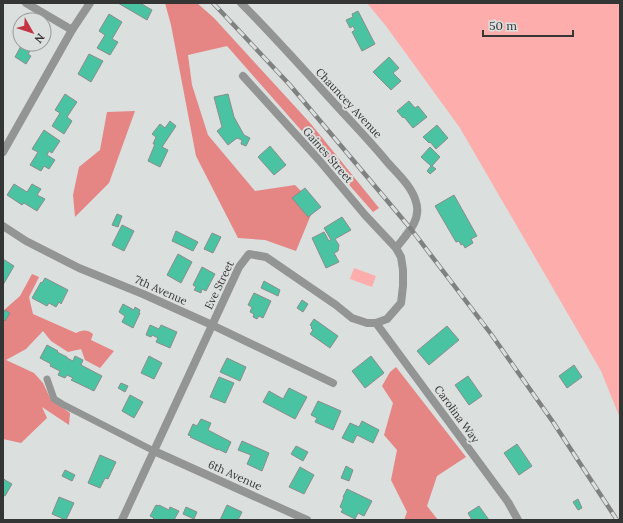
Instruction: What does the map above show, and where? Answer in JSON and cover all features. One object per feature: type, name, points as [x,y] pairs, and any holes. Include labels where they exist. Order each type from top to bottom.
[{"type":"street","points":[[26,3],[72,30]]},
{"type":"street","points":[[3,152],[72,30],[90,3]]},
{"type":"street","name":"Chauncey Avenue","points":[[241,3],[368,139],[404,180],[411,191],[417,204],[417,217],[411,229],[396,248]]},
{"type":"street","name":"Gaines Street","points":[[243,76],[396,248]]},
{"type":"street","name":"7th Avenue","points":[[3,226],[26,241],[80,268],[212,325],[333,383]]},
{"type":"street","points":[[376,323],[387,319],[401,303],[403,270],[401,257],[396,248]]},
{"type":"street","name":"Eve Street","points":[[122,520],[239,267],[249,254],[266,257],[336,305],[352,318],[367,323],[376,323]]},
{"type":"street","name":"Carolina Way","points":[[376,323],[508,502],[518,520]]},
{"type":"street","name":"6th Avenue","points":[[154,451],[307,520]]},
{"type":"lane","points":[[47,379],[54,398],[62,404],[154,451]]},
{"type":"shaded area","points":[[165,3],[197,3],[214,18],[311,124],[379,208],[373,212],[227,46],[188,55],[192,85],[208,135],[255,191],[295,185],[315,205],[296,251],[265,240],[238,238],[196,156],[171,25]]},
{"type":"shaded area","points":[[367,3],[620,3],[620,418],[601,371],[460,128],[386,26]]},
{"type":"shaded area","points":[[135,111],[109,183],[75,217],[73,195],[79,167],[100,150],[107,112]]},
{"type":"shaded area","points":[[354,268],[376,276],[372,287],[350,279]]},
{"type":"shaded area","points":[[32,274],[39,277],[29,297],[33,314],[76,333],[89,331],[93,334],[91,340],[114,351],[100,368],[85,360],[81,349],[68,352],[51,341],[43,331],[26,349],[6,360],[34,373],[43,383],[51,400],[70,413],[69,425],[42,407],[47,418],[21,443],[3,439],[3,311],[20,296]]},
{"type":"shaded area","points":[[396,367],[466,457],[437,476],[427,506],[438,520],[404,520],[407,512],[391,480],[397,450],[384,435],[393,403],[382,386],[390,372]]},
{"type":"building","points":[[118,3],[140,3],[152,10],[147,20]]},
{"type":"building","points":[[358,11],[375,44],[362,51],[352,32],[355,30],[353,26],[350,28],[346,20],[353,17],[352,14]]},
{"type":"building","points":[[109,14],[122,22],[112,39],[118,42],[110,55],[97,48],[105,35],[99,31]]},
{"type":"building","points":[[18,52],[29,52],[28,54],[31,56],[26,64],[15,57]]},
{"type":"building","points":[[89,54],[103,61],[91,82],[78,74]]},
{"type":"building","points":[[389,57],[399,68],[393,73],[401,81],[391,90],[373,72]]},
{"type":"building","points":[[65,94],[77,102],[67,117],[72,121],[64,134],[52,126],[60,113],[55,110]]},
{"type":"building","points":[[228,94],[234,117],[244,135],[250,138],[246,146],[241,144],[242,140],[237,138],[228,145],[217,131],[222,127],[214,97]]},
{"type":"building","points":[[409,101],[415,108],[418,106],[427,117],[413,128],[397,111]]},
{"type":"building","points":[[170,121],[176,126],[162,147],[168,150],[160,167],[148,161],[155,144],[153,144],[156,137],[152,134],[160,124],[165,128]]},
{"type":"building","points":[[437,125],[448,138],[436,149],[423,137]]},
{"type":"building","points":[[44,130],[60,141],[52,153],[49,151],[47,155],[55,160],[49,169],[44,166],[41,171],[30,165],[38,152],[32,149]]},
{"type":"building","points":[[270,146],[286,165],[274,175],[258,157]]},
{"type":"building","points":[[430,147],[440,157],[432,166],[436,169],[430,174],[427,171],[431,166],[421,157]]},
{"type":"building","points":[[14,184],[27,192],[32,184],[41,189],[37,195],[45,199],[37,211],[24,203],[22,205],[7,195]]},
{"type":"building","points":[[305,188],[321,207],[308,217],[292,198]]},
{"type":"building","points":[[454,195],[477,236],[471,239],[473,243],[465,248],[459,241],[456,242],[435,206]]},
{"type":"building","points":[[117,214],[122,216],[118,227],[112,225]]},
{"type":"building","points":[[342,217],[351,230],[335,239],[339,245],[338,251],[334,253],[339,262],[326,268],[312,238],[324,232],[329,241],[331,240],[324,228]]},
{"type":"building","points":[[122,225],[134,231],[124,251],[112,245]]},
{"type":"building","points":[[176,231],[198,242],[193,251],[172,241]]},
{"type":"building","points":[[212,233],[221,237],[213,253],[204,249]]},
{"type":"building","points":[[178,254],[192,262],[181,283],[167,275]]},
{"type":"building","points":[[3,259],[14,266],[3,285]]},
{"type":"building","points":[[202,267],[215,274],[206,291],[202,289],[201,293],[194,290],[196,287],[193,285]]},
{"type":"building","points":[[45,278],[68,290],[61,304],[59,302],[56,307],[49,303],[47,306],[32,298]]},
{"type":"building","points":[[264,281],[280,290],[278,296],[261,288]]},
{"type":"building","points":[[254,293],[271,301],[263,318],[259,316],[257,319],[253,317],[254,314],[250,312],[252,307],[248,305]]},
{"type":"building","points":[[302,300],[308,304],[303,312],[297,308]]},
{"type":"building","points":[[123,304],[134,310],[135,307],[140,310],[133,328],[122,322],[125,316],[119,312]]},
{"type":"building","points":[[5,310],[10,313],[5,321],[3,319],[3,313]]},
{"type":"building","points":[[314,319],[338,336],[330,348],[310,334],[313,330],[310,325]]},
{"type":"building","points":[[150,325],[159,329],[161,325],[177,332],[170,348],[156,342],[158,338],[152,335],[151,337],[146,335]]},
{"type":"building","points":[[447,326],[459,340],[429,365],[417,351]]},
{"type":"building","points":[[47,345],[73,361],[75,356],[83,360],[81,365],[102,376],[94,391],[71,380],[73,378],[67,375],[65,378],[58,375],[60,371],[50,366],[51,364],[40,358]]},
{"type":"building","points":[[149,356],[162,363],[154,379],[141,373]]},
{"type":"building","points":[[371,356],[384,373],[365,388],[352,371]]},
{"type":"building","points":[[227,358],[246,367],[240,381],[220,372]]},
{"type":"building","points":[[574,365],[582,377],[567,388],[559,376]]},
{"type":"building","points":[[468,376],[482,396],[469,405],[455,385]]},
{"type":"building","points":[[219,377],[234,383],[225,403],[210,397]]},
{"type":"building","points":[[121,383],[128,386],[125,392],[118,388]]},
{"type":"building","points":[[289,388],[307,397],[295,419],[263,402],[269,391],[283,399]]},
{"type":"building","points":[[130,395],[143,402],[134,418],[122,411]]},
{"type":"building","points":[[318,401],[341,411],[333,430],[315,422],[317,418],[311,415]]},
{"type":"building","points":[[201,419],[211,423],[208,430],[231,442],[226,453],[188,435],[193,424],[197,426]]},
{"type":"building","points":[[362,421],[379,430],[373,443],[357,435],[353,443],[342,438],[350,423],[359,427]]},
{"type":"building","points":[[242,441],[269,453],[262,471],[247,464],[251,455],[238,450]]},
{"type":"building","points":[[517,444],[532,466],[519,475],[504,453]]},
{"type":"building","points":[[296,446],[308,452],[303,461],[291,454]]},
{"type":"building","points":[[100,455],[116,462],[108,479],[105,478],[100,488],[88,483]]},
{"type":"building","points":[[346,466],[353,470],[349,481],[341,478]]},
{"type":"building","points":[[300,467],[314,475],[304,494],[289,487]]},
{"type":"building","points":[[65,470],[75,475],[72,481],[62,476]]},
{"type":"building","points":[[3,478],[12,484],[5,496],[3,495]]},
{"type":"building","points":[[347,489],[372,501],[364,516],[358,513],[355,519],[341,512],[343,509],[340,507]]},
{"type":"building","points":[[59,497],[74,503],[66,520],[52,514]]},
{"type":"building","points":[[578,499],[582,508],[578,510],[573,502]]},
{"type":"building","points":[[156,505],[169,510],[170,507],[179,511],[174,520],[155,520],[150,516]]},
{"type":"building","points":[[227,505],[242,512],[238,520],[220,520]]},
{"type":"building","points":[[479,506],[489,520],[472,520],[468,513]]},
{"type":"building","points":[[186,507],[197,512],[194,519],[183,514]]},
{"type":"railway","points":[[213,3],[289,84],[411,229],[491,334],[553,422],[617,520]]}]
